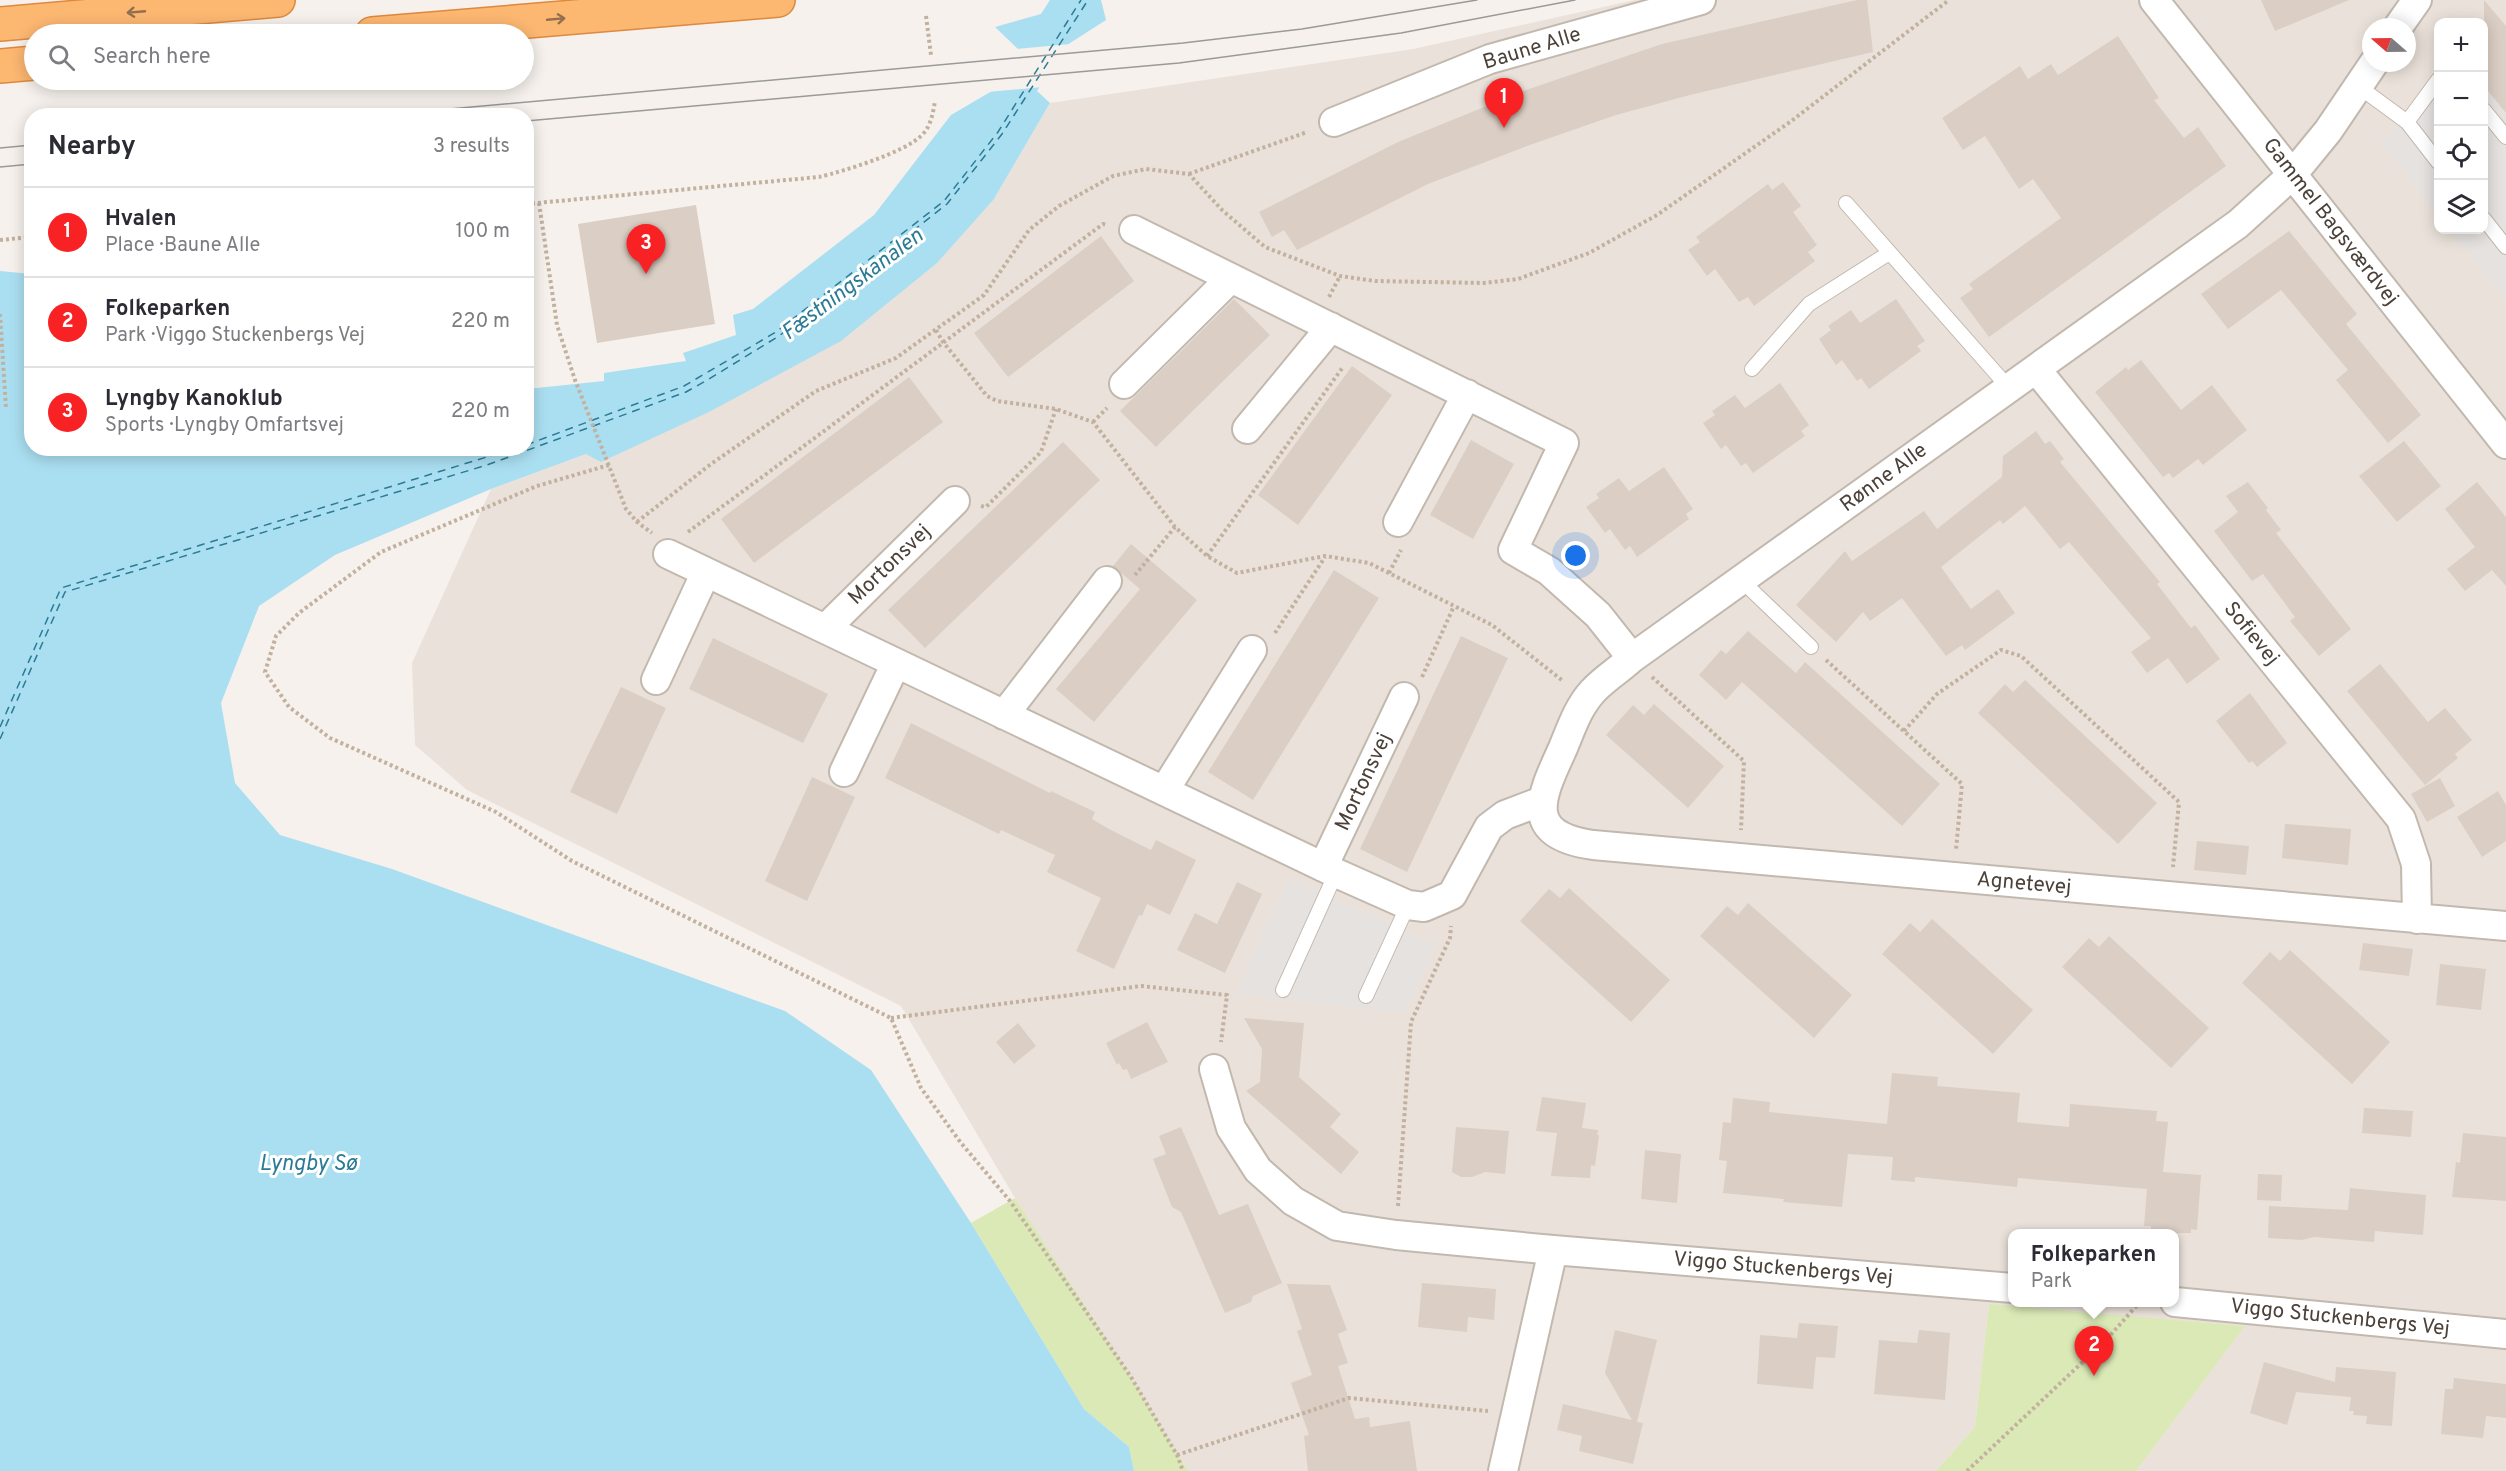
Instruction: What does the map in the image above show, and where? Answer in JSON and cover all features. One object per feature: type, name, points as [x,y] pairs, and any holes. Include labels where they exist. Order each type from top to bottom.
[{"type":"highway","points":[[0,24],[278,0]]},
{"type":"highway","points":[[491,24],[778,0]]},
{"type":"highway","points":[[0,66],[24,64]]},
{"type":"street","name":"Baune Alle","points":[[1335,122],[1490,59],[1701,0]]},
{"type":"street","name":"Gammel Bagsværdvej","points":[[2154,0],[2506,444]]},
{"type":"street","points":[[2404,18],[2417,0]]},
{"type":"street","name":"Rønne Alle","points":[[1545,813],[1552,771],[1578,712],[1593,691],[1632,658],[2238,224],[2292,176],[2328,131],[2366,74]]},
{"type":"street","points":[[1134,230],[1564,443],[1513,550],[1549,571],[1598,615],[1632,658]]},
{"type":"street","points":[[1124,384],[1231,278]]},
{"type":"street","points":[[1248,429],[1331,327]]},
{"type":"street","name":"Sofievej","points":[[2036,369],[2401,819],[2416,864],[2416,919]]},
{"type":"street","points":[[1398,522],[1467,394]]},
{"type":"street","name":"Mortonsvej","points":[[825,629],[956,501]]},
{"type":"street","points":[[669,550],[706,572],[1330,870],[1408,905],[1424,907],[1452,895],[1489,827],[1505,815],[1545,813]]},
{"type":"street","points":[[656,680],[706,572]]},
{"type":"street","points":[[1004,715],[1107,581]]},
{"type":"street","points":[[1164,791],[1252,650]]},
{"type":"street","points":[[844,772],[896,663]]},
{"type":"street","name":"Mortonsvej","points":[[1330,870],[1404,697]]},
{"type":"street","name":"Agnetevej","points":[[1545,813],[1559,835],[1571,842],[2506,926]]},
{"type":"street","name":"Viggo Stuckenbergs Vej","points":[[1214,1069],[1231,1128],[1258,1170],[1293,1201],[1337,1226],[1396,1235],[1553,1250],[2008,1288]]},
{"type":"street","points":[[1503,1471],[1553,1250]]},
{"type":"street","name":"Viggo Stuckenbergs Vej","points":[[2179,1302],[2506,1334]]},
{"type":"lane","points":[[2366,74],[2434,156]]},
{"type":"lane","points":[[2407,122],[2434,87]]},
{"type":"lane","points":[[2488,115],[2506,137]]},
{"type":"lane","points":[[1846,203],[2009,388]]},
{"type":"lane","points":[[2488,224],[2506,247]]},
{"type":"lane","points":[[1752,369],[1809,304],[1889,253]]},
{"type":"lane","points":[[1741,580],[1810,647]]},
{"type":"lane","points":[[1283,990],[1330,870]]},
{"type":"lane","points":[[1366,996],[1408,905]]},
{"type":"path","points":[[1189,174],[1222,210],[1264,247],[1340,276],[1376,281],[1484,283],[1518,279],[1589,253],[1657,215],[1790,122],[1948,0]]},
{"type":"path","points":[[926,16],[931,55]]},
{"type":"path","points":[[534,203],[819,177],[843,171],[908,145],[922,135],[932,119],[935,101]]},
{"type":"path","points":[[637,522],[711,464],[816,391],[896,358],[984,295],[1029,230],[1059,206],[1113,176],[1146,169],[1189,174],[1335,122]]},
{"type":"path","points":[[539,203],[557,325],[575,380],[626,509],[637,522],[669,550],[1103,224],[1134,230]]},
{"type":"path","points":[[0,240],[24,238]]},
{"type":"path","points":[[0,314],[6,408]]},
{"type":"path","points":[[936,330],[987,396],[997,401],[1056,409],[1093,422],[1174,527],[1207,556],[1237,573],[1325,556],[1369,563],[1492,626],[1587,700]]},
{"type":"path","points":[[1207,556],[1361,342]]},
{"type":"path","points":[[956,501],[986,507],[1041,452],[1056,409]]},
{"type":"path","points":[[609,465],[537,486],[381,552],[299,613],[276,636],[265,672],[289,707],[330,738],[496,812],[572,861],[891,1018],[1141,986],[1227,995],[1220,1051],[1214,1069]]},
{"type":"path","points":[[1107,581],[1126,586],[1174,527]]},
{"type":"path","points":[[1252,650],[1275,633],[1325,556]]},
{"type":"path","points":[[1404,697],[1420,681],[1454,606]]},
{"type":"path","points":[[1810,647],[1962,784],[1953,877]]},
{"type":"path","points":[[1904,731],[1937,694],[2001,650],[2020,656],[2179,802],[2170,897]]},
{"type":"path","points":[[1632,658],[1744,761],[1739,858]]},
{"type":"path","points":[[1396,1235],[1411,1022],[1450,938],[1452,895]]},
{"type":"path","points":[[891,1018],[921,1088],[961,1143],[1010,1201],[1131,1377],[1178,1455],[1183,1471]]},
{"type":"path","points":[[1967,1471],[2105,1341],[2136,1307]]},
{"type":"path","points":[[1178,1455],[1349,1398],[1516,1413]]},
{"type":"shaded area","points":[[1635,0],[2506,0],[2506,1471],[2136,1471],[2244,1326],[2013,1307],[2179,1307],[2179,1229],[2008,1229],[2008,1307],[1989,1305],[1975,1427],[1936,1471],[1188,1471],[1015,1198],[901,1006],[467,790],[415,745],[412,663],[491,489],[586,454],[994,199],[1050,103],[1413,49]]},
{"type":"shaded area","points":[[2491,52],[2506,71],[2506,300],[2453,234],[2488,234],[2488,55]]},
{"type":"shaded area","points":[[2434,97],[2434,210],[2380,141]]},
{"type":"shaded area","points":[[1288,878],[1436,945],[1405,1013],[1236,994]]},
{"type":"green space","points":[[1015,1198],[1131,1377],[1188,1471],[1134,1471],[1129,1447],[1084,1409],[971,1223]]},
{"type":"green space","points":[[1989,1304],[2245,1326],[2136,1471],[1936,1471],[1975,1427]]},
{"type":"water","name":"Lyngby Sø","points":[[1050,0],[1101,0],[1106,20],[1067,45],[1037,91],[1050,103],[994,199],[937,263],[841,341],[709,412],[601,462],[586,454],[491,489],[335,555],[259,606],[221,703],[235,783],[280,835],[392,869],[785,1011],[871,1070],[971,1223],[1084,1409],[1129,1447],[1134,1471],[0,1471],[0,271],[24,273],[24,456],[534,456],[534,388],[604,381],[604,373],[686,361],[683,353],[736,335],[733,315],[753,309],[874,215],[951,115],[992,91],[1018,49],[995,27],[1041,14]]},
{"type":"pier","points":[[1071,44],[1043,87],[987,92],[1015,49]]},
{"type":"building","points":[[1857,0],[1867,0],[1873,52],[1690,95],[1616,115],[1428,184],[1297,250],[1284,230],[1272,237],[1259,212],[1398,142],[1526,90],[1662,44]]},
{"type":"building","points":[[2261,0],[2349,0],[2275,31]]},
{"type":"building","points":[[2484,0],[2506,26],[2506,113],[2488,91],[2488,18],[2484,18]]},
{"type":"building","points":[[2118,36],[2159,98],[2154,100],[2184,138],[2198,127],[2226,166],[1989,337],[1960,298],[1973,289],[1969,284],[2061,218],[2033,179],[2019,189],[1985,136],[1963,150],[1942,118],[2020,66],[2028,79],[2051,64],[2058,75]]},
{"type":"building","points":[[1783,182],[1801,206],[1793,212],[1817,245],[1808,252],[1815,261],[1754,306],[1748,297],[1739,302],[1715,269],[1707,276],[1688,250],[1700,242],[1696,237],[1768,184],[1772,190]]},
{"type":"building","points":[[696,205],[715,324],[597,343],[578,224]]},
{"type":"building","points":[[2289,231],[2357,314],[2346,324],[2421,415],[2388,443],[2336,380],[2348,370],[2281,290],[2228,329],[2201,294]]},
{"type":"building","points":[[1101,236],[1134,281],[1008,377],[974,333]]},
{"type":"building","points":[[1234,299],[1270,335],[1156,447],[1120,411]]},
{"type":"building","points":[[1896,299],[1925,341],[1917,346],[1921,351],[1869,389],[1861,378],[1857,381],[1842,360],[1836,365],[1819,339],[1831,330],[1828,326],[1851,310],[1860,323]]},
{"type":"building","points":[[2141,360],[2181,410],[2212,385],[2247,430],[2203,465],[2198,459],[2173,478],[2169,473],[2163,477],[2095,392],[2126,367],[2128,370]]},
{"type":"building","points":[[1352,366],[1392,395],[1298,525],[1258,495]]},
{"type":"building","points":[[909,377],[943,422],[754,563],[721,519]]},
{"type":"building","points":[[1780,383],[1809,425],[1801,431],[1805,436],[1753,473],[1746,463],[1741,466],[1726,445],[1721,449],[1703,423],[1715,415],[1712,411],[1735,395],[1745,408]]},
{"type":"building","points":[[2036,431],[2045,444],[2050,441],[2064,459],[2060,462],[2160,582],[2157,584],[2191,628],[2195,625],[2220,659],[2187,684],[2168,658],[2147,673],[2131,652],[2151,638],[2069,542],[2060,549],[2025,506],[2003,524],[2000,520],[1941,567],[1971,609],[1998,589],[2015,613],[1965,650],[1962,645],[1946,656],[1902,598],[1870,621],[1863,612],[1836,642],[1796,605],[1845,551],[1852,561],[1924,511],[1937,529],[2002,477],[2003,456]]},
{"type":"building","points":[[1471,440],[1514,464],[1473,539],[1430,515]]},
{"type":"building","points":[[2404,441],[2441,486],[2397,522],[2359,476]]},
{"type":"building","points":[[1063,442],[1100,480],[925,648],[888,610]]},
{"type":"building","points":[[1664,467],[1693,509],[1686,514],[1689,519],[1637,557],[1630,546],[1625,550],[1610,529],[1605,533],[1586,507],[1599,498],[1596,494],[1619,478],[1629,491]]},
{"type":"building","points":[[2248,482],[2281,530],[2276,533],[2351,629],[2319,656],[2290,621],[2295,617],[2263,574],[2252,581],[2214,531],[2238,512],[2226,496]]},
{"type":"building","points":[[2477,482],[2506,517],[2506,586],[2492,570],[2465,591],[2447,569],[2475,547],[2445,509]]},
{"type":"building","points":[[1131,544],[1197,600],[1094,722],[1056,689],[1140,589],[1113,566]]},
{"type":"building","points":[[1334,570],[1379,598],[1253,800],[1208,772]]},
{"type":"building","points":[[1748,631],[1796,673],[1805,662],[1940,784],[1902,826],[1742,682],[1726,700],[1699,675],[1721,650],[1726,654]]},
{"type":"building","points":[[1461,636],[1508,658],[1407,872],[1360,849]]},
{"type":"building","points":[[713,638],[828,694],[803,743],[689,689]]},
{"type":"building","points":[[2380,664],[2428,722],[2445,708],[2472,740],[2455,754],[2458,758],[2425,785],[2347,691]]},
{"type":"building","points":[[2025,680],[2157,803],[2118,844],[1978,713],[2005,684],[2013,692]]},
{"type":"building","points":[[621,687],[666,708],[617,814],[570,792]]},
{"type":"building","points":[[2250,693],[2287,743],[2257,767],[2252,761],[2249,763],[2216,721]]},
{"type":"building","points":[[1654,704],[1724,766],[1688,808],[1606,735],[1633,705],[1644,715]]},
{"type":"building","points":[[911,723],[1050,793],[1051,791],[1095,812],[1092,819],[1151,850],[1156,840],[1196,860],[1170,915],[1147,904],[1142,916],[1139,915],[1114,969],[1076,951],[1101,898],[1047,872],[1055,855],[1001,830],[999,834],[885,778]]},
{"type":"building","points":[[812,777],[855,797],[807,901],[765,881]]},
{"type":"building","points":[[2440,778],[2455,806],[2427,822],[2411,794]]},
{"type":"building","points":[[2498,791],[2506,805],[2506,841],[2482,857],[2457,817]]},
{"type":"building","points":[[2285,824],[2351,829],[2348,865],[2282,858]]},
{"type":"building","points":[[2197,841],[2249,846],[2246,875],[2194,870]]},
{"type":"building","points":[[1237,882],[1262,894],[1225,973],[1177,950],[1195,913],[1217,924]]},
{"type":"building","points":[[1569,888],[1670,980],[1631,1022],[1520,921],[1549,889],[1560,898]]},
{"type":"building","points":[[1748,903],[1852,995],[1814,1038],[1700,936],[1727,906],[1738,915]]},
{"type":"building","points":[[1932,919],[2033,1010],[1993,1054],[1882,954],[1910,923],[1920,932]]},
{"type":"building","points":[[2109,936],[2209,1028],[2171,1068],[2062,967],[2089,938],[2099,947]]},
{"type":"building","points":[[2363,943],[2413,949],[2409,976],[2359,970]]},
{"type":"building","points":[[2290,950],[2390,1042],[2352,1084],[2242,983],[2270,952],[2280,961]]},
{"type":"building","points":[[2440,964],[2486,969],[2481,1010],[2436,1005]]},
{"type":"building","points":[[1244,1018],[1304,1023],[1299,1077],[1341,1114],[1330,1127],[1359,1152],[1341,1174],[1246,1091],[1260,1082],[1262,1049]]},
{"type":"building","points":[[1147,1022],[1168,1062],[1131,1079],[1127,1069],[1123,1070],[1119,1063],[1117,1065],[1106,1043]]},
{"type":"building","points":[[1018,1023],[1036,1046],[1014,1064],[996,1042]]},
{"type":"building","points":[[1892,1073],[1938,1077],[1937,1086],[2020,1093],[2017,1122],[2069,1127],[2070,1104],[2157,1111],[2156,1121],[2168,1122],[2163,1172],[2201,1175],[2197,1230],[2191,1229],[2191,1233],[2179,1233],[2179,1229],[2151,1229],[2151,1226],[2144,1226],[2147,1189],[2018,1178],[2017,1187],[1915,1177],[1915,1182],[1891,1180],[1893,1157],[1848,1154],[1842,1207],[1783,1202],[1784,1199],[1723,1193],[1727,1161],[1719,1160],[1723,1122],[1731,1123],[1733,1098],[1770,1102],[1769,1112],[1887,1124]]},
{"type":"building","points":[[1542,1097],[1586,1103],[1582,1128],[1598,1130],[1597,1135],[1599,1135],[1595,1166],[1591,1165],[1590,1178],[1551,1176],[1557,1133],[1536,1131]]},
{"type":"building","points":[[2364,1108],[2413,1111],[2411,1137],[2362,1133]]},
{"type":"building","points":[[1181,1127],[1219,1215],[1248,1204],[1282,1283],[1253,1296],[1251,1302],[1225,1313],[1181,1212],[1172,1207],[1153,1159],[1166,1154],[1159,1136]]},
{"type":"building","points":[[1456,1127],[1509,1131],[1505,1174],[1485,1172],[1472,1177],[1461,1177],[1452,1172]]},
{"type":"building","points":[[2463,1133],[2506,1137],[2506,1201],[2452,1197],[2456,1162],[2460,1163]]},
{"type":"building","points":[[1645,1150],[1681,1154],[1677,1203],[1641,1199]]},
{"type":"building","points":[[2258,1174],[2282,1175],[2281,1201],[2257,1200]]},
{"type":"building","points":[[2350,1188],[2426,1195],[2423,1235],[2375,1231],[2374,1242],[2314,1237],[2302,1240],[2268,1238],[2269,1206],[2348,1210]]},
{"type":"building","points":[[1422,1283],[1496,1289],[1494,1320],[1468,1317],[1467,1332],[1418,1327]]},
{"type":"building","points":[[1287,1284],[1330,1285],[1347,1330],[1338,1334],[1348,1363],[1338,1366],[1355,1419],[1369,1417],[1370,1427],[1410,1421],[1417,1471],[1308,1471],[1304,1436],[1309,1435],[1291,1383],[1312,1375],[1297,1331],[1302,1329]]},
{"type":"building","points":[[1799,1323],[1838,1326],[1835,1358],[1816,1357],[1813,1389],[1757,1384],[1760,1335],[1797,1338]]},
{"type":"building","points":[[1615,1330],[1657,1340],[1637,1422],[1643,1423],[1633,1464],[1579,1451],[1582,1436],[1557,1430],[1563,1404],[1632,1420],[1605,1373]]},
{"type":"building","points":[[1919,1330],[1950,1333],[1945,1400],[1874,1394],[1879,1340],[1917,1343]]},
{"type":"building","points":[[2264,1362],[2335,1382],[2336,1367],[2396,1372],[2392,1426],[2366,1424],[2367,1416],[2353,1415],[2354,1411],[2349,1411],[2351,1397],[2296,1392],[2287,1425],[2250,1413]]},
{"type":"building","points":[[2454,1378],[2506,1384],[2506,1418],[2486,1416],[2483,1438],[2441,1434],[2445,1389],[2453,1389]]},
{"type":"ferry route","points":[[534,442],[684,386],[776,332],[944,201],[998,132],[1081,0]]},
{"type":"ferry route","points":[[534,448],[686,392],[709,379],[779,336],[947,204],[1002,134],[1088,0]]},
{"type":"ferry route","points":[[0,727],[61,588],[490,456]]},
{"type":"ferry route","points":[[0,739],[65,592],[512,456]]},
{"type":"tram line","points":[[461,108],[1183,43],[1302,29],[1477,0]]},
{"type":"tram line","points":[[534,120],[1179,63],[1401,33],[1575,0]]},
{"type":"tram line","points":[[0,148],[24,146]]},
{"type":"tram line","points":[[0,167],[24,165]]},
{"type":"place","name":"Hvalen","points":[[1504,128]]},
{"type":"place","name":"Lyngby Kanoklub","points":[[646,274]]},
{"type":"place","name":"Folkeparken","points":[[2094,1376]]},
{"type":"water label","name":"Fæstningskanalen","points":[[853,285]]}]
